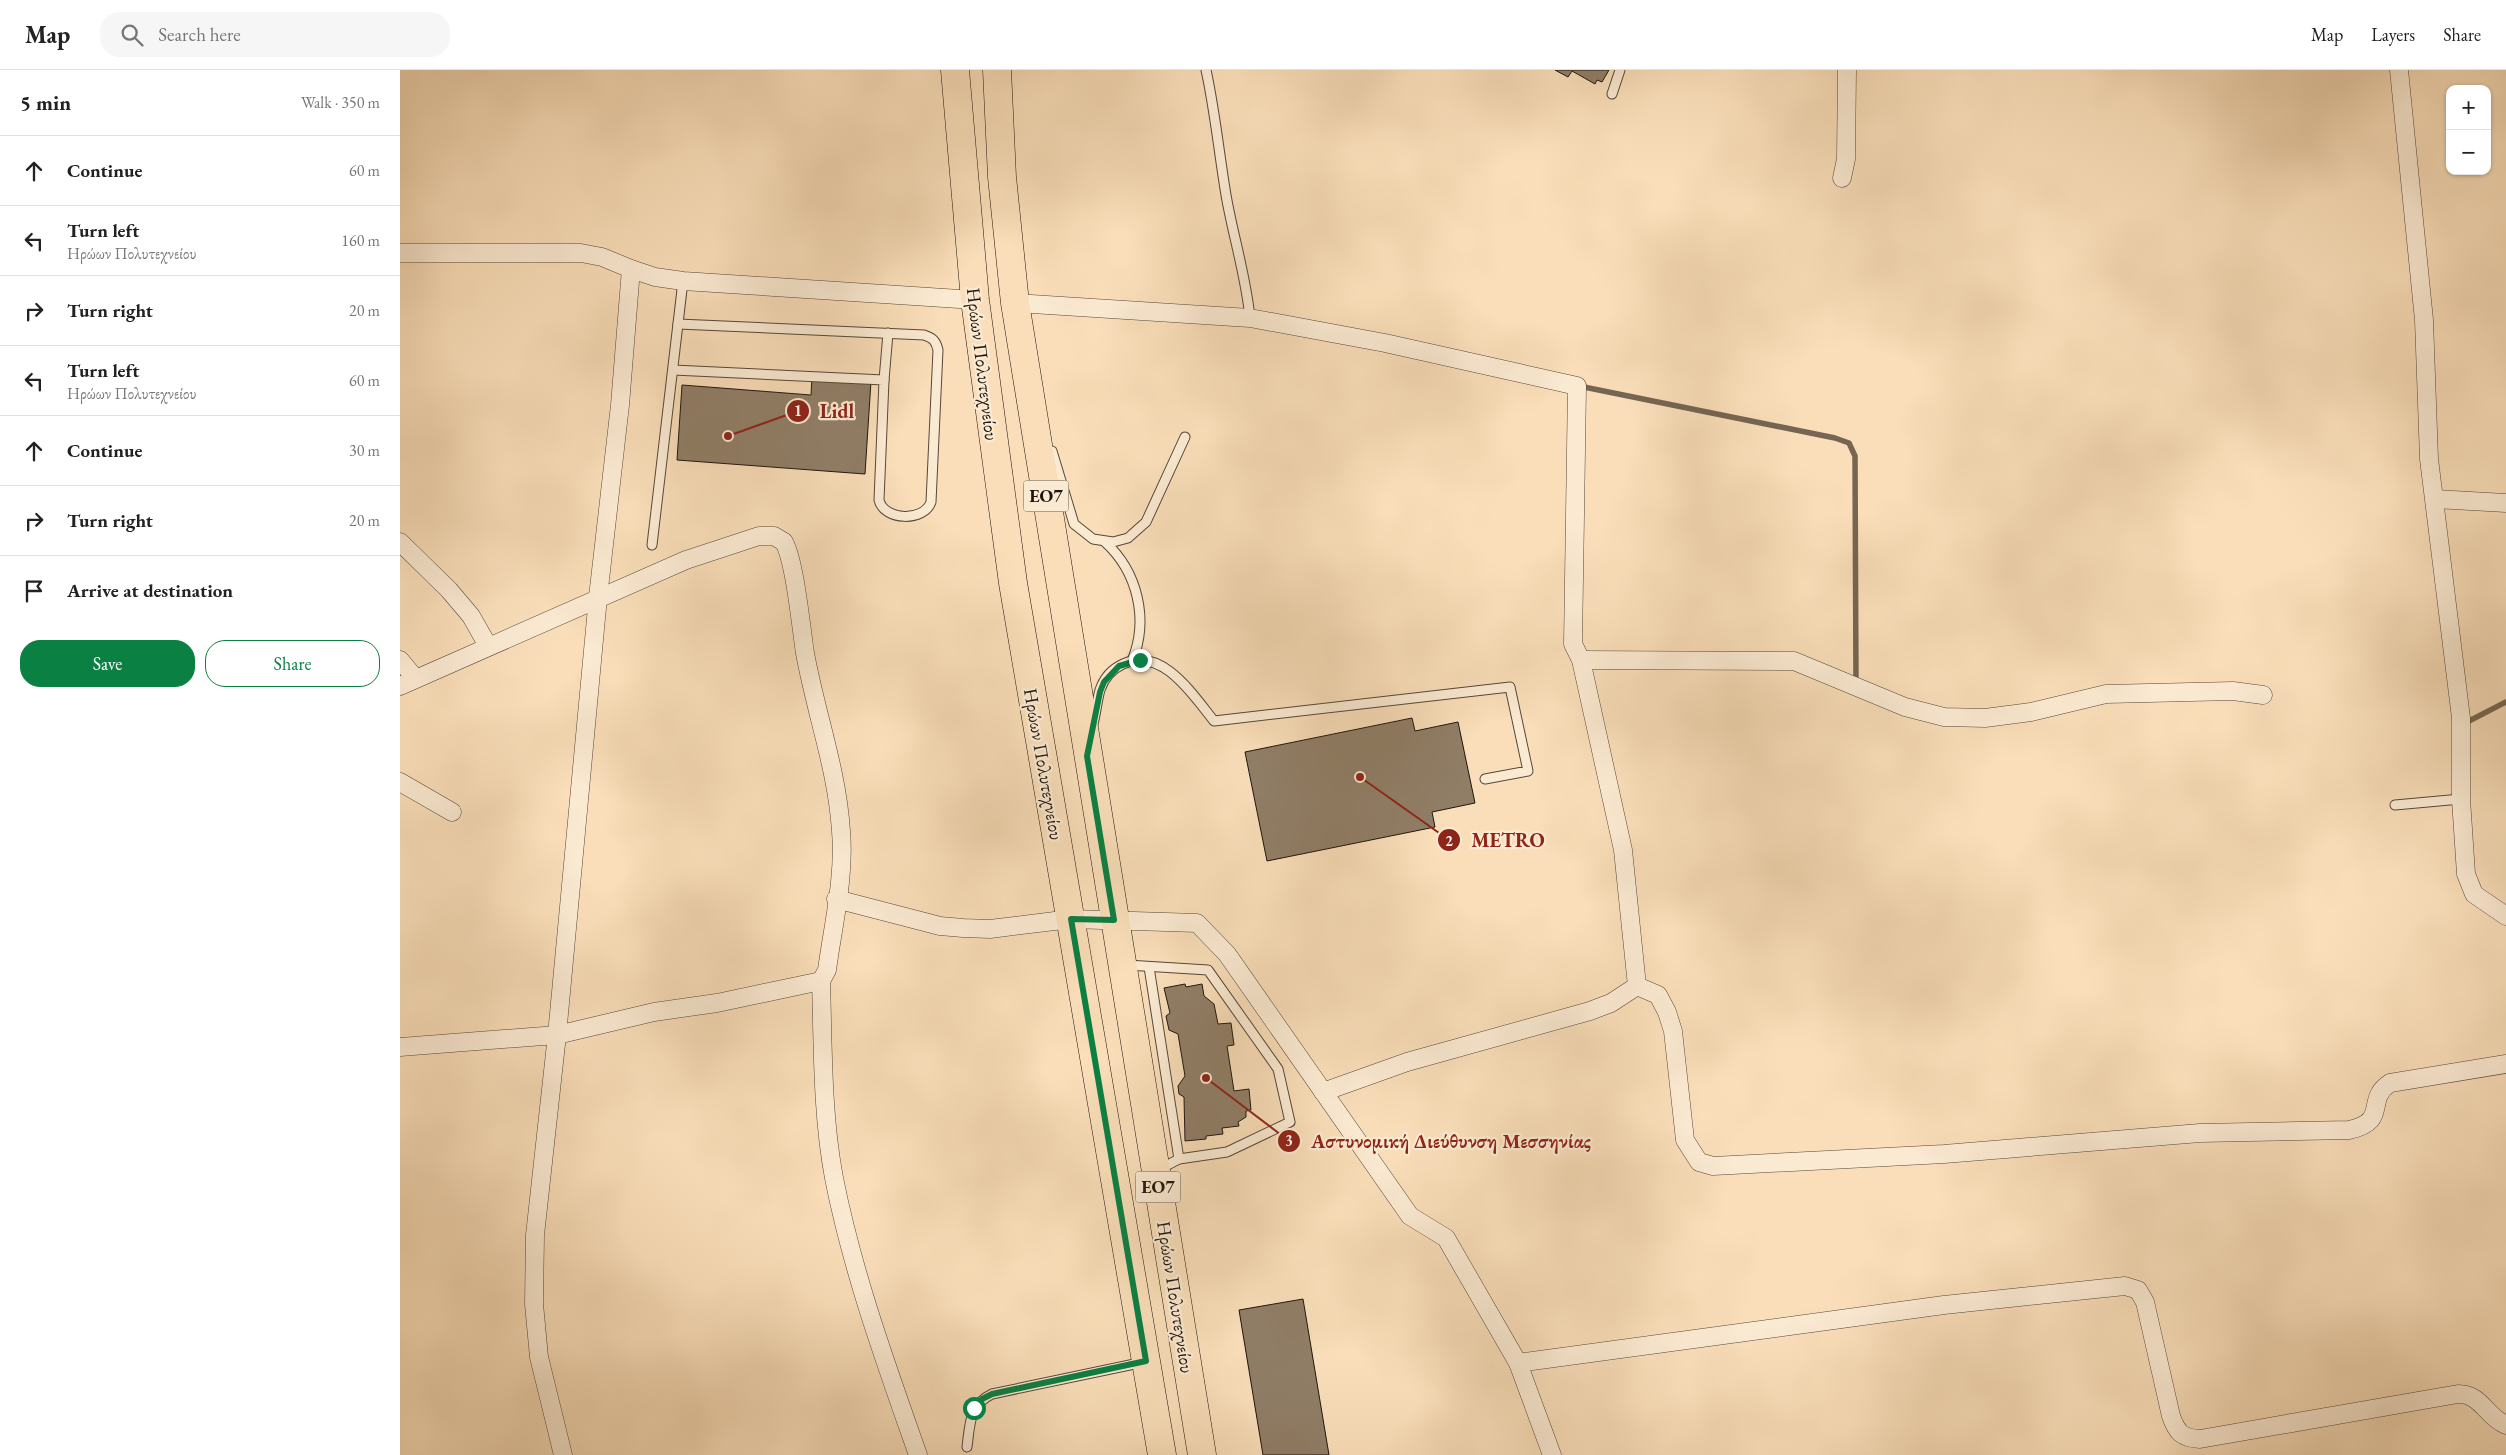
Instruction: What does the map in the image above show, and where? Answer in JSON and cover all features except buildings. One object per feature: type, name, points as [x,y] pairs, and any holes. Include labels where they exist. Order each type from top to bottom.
[{"type":"main road","name":"Ηρώων Πολυτεχνείου","points":[[955,70],[975,300],[1013,583],[1162,1455]]},
{"type":"main road","name":"Ηρώων Πολυτεχνείου","points":[[997,70],[1002,184],[1021,344],[1121,964],[1167,1165],[1202,1455]]},
{"type":"street","points":[[1842,178],[1846,164],[1847,70]]},
{"type":"street","points":[[2399,70],[2422,295],[2427,440],[2462,725],[2462,798],[2466,874],[2474,894],[2506,916]]},
{"type":"street","points":[[400,253],[581,253],[602,257],[655,277],[683,281],[975,300]]},
{"type":"street","points":[[563,1455],[539,1357],[534,1284],[535,1235],[557,1035],[598,597],[618,425],[631,269]]},
{"type":"street","points":[[1015,303],[1250,318],[1385,343],[1577,386],[1573,644],[1581,660],[1623,850],[1637,986]]},
{"type":"street","points":[[2435,498],[2506,503]]},
{"type":"street","points":[[400,660],[408,682],[660,570],[732,543],[767,536],[777,537],[784,542],[790,561],[808,670],[828,746],[836,788],[841,841],[841,866],[827,970],[821,981],[826,1116],[834,1177],[856,1275],[918,1455]]},
{"type":"street","points":[[400,542],[466,610],[488,646]]},
{"type":"street","points":[[1581,660],[1794,661],[1905,707],[1944,717],[1985,718],[2031,712],[2106,694],[2233,691],[2263,695]]},
{"type":"street","points":[[400,782],[452,812]]},
{"type":"street","points":[[836,899],[940,926],[990,929],[1071,919],[1197,923],[1227,954],[1410,1216],[1446,1238],[1518,1363],[1552,1455]]},
{"type":"street","points":[[400,1046],[557,1035],[654,1012],[717,1003],[821,981]]},
{"type":"street","points":[[1637,986],[1658,995],[1667,1012],[1673,1031],[1685,1140],[1699,1162],[1713,1166],[1944,1154],[2200,1133],[2349,1130],[2370,1122],[2375,1114],[2377,1097],[2381,1089],[2390,1083],[2506,1064]]},
{"type":"street","points":[[1323,1092],[1407,1062],[1590,1011],[1611,1003],[1637,986]]},
{"type":"street","points":[[1518,1363],[1944,1305],[2124,1286],[2138,1290],[2145,1302],[2171,1416],[2176,1430],[2185,1438],[2200,1439],[2458,1394],[2468,1394],[2475,1398],[2494,1419],[2506,1425]]},
{"type":"lane","points":[[1206,70],[1216,120],[1226,195],[1247,288],[1250,318]]},
{"type":"lane","points":[[1612,94],[1620,70]]},
{"type":"lane","points":[[652,545],[683,281]]},
{"type":"lane","points":[[678,324],[888,333],[931,337],[936,342],[938,350],[931,502],[924,514],[893,514],[886,512],[881,507],[879,500],[888,333]]},
{"type":"lane","points":[[1021,344],[1045,428]]},
{"type":"lane","points":[[673,370],[884,380]]},
{"type":"lane","points":[[1048,438],[1072,519],[1087,536],[1105,542],[1128,538],[1142,527],[1186,437]]},
{"type":"lane","points":[[1105,542],[1128,570],[1138,601],[1140,631],[1132,661]]},
{"type":"lane","points":[[1087,756],[1100,692],[1104,682],[1116,668],[1132,661],[1150,662],[1167,670],[1189,690],[1214,721],[1510,687],[1528,771],[1486,779]]},
{"type":"lane","points":[[2395,805],[2462,798]]},
{"type":"lane","points":[[1121,964],[1208,970],[1278,1069],[1290,1122],[1227,1152],[1167,1165],[1149,967]]},
{"type":"lane","points":[[968,1447],[974,1408],[982,1399],[992,1394],[1146,1361]]},
{"type":"waterway","points":[[1579,386],[1835,438],[1849,443],[1855,456],[1856,684]]},
{"type":"waterway","points":[[2469,721],[2506,702]]},
{"type":"place","name":"Lidl","points":[[728,436]]},
{"type":"place","name":"METRO","points":[[1360,777]]},
{"type":"place","name":"Αστυνομική Διεύθυνση Μεσσηνίας","points":[[1206,1078]]},
{"type":"route","points":[[974,1408],[982,1399],[992,1394],[1146,1361],[1071,919],[1114,920],[1087,756],[1100,692],[1104,682],[1110,673],[1119,666],[1140,660]]}]
